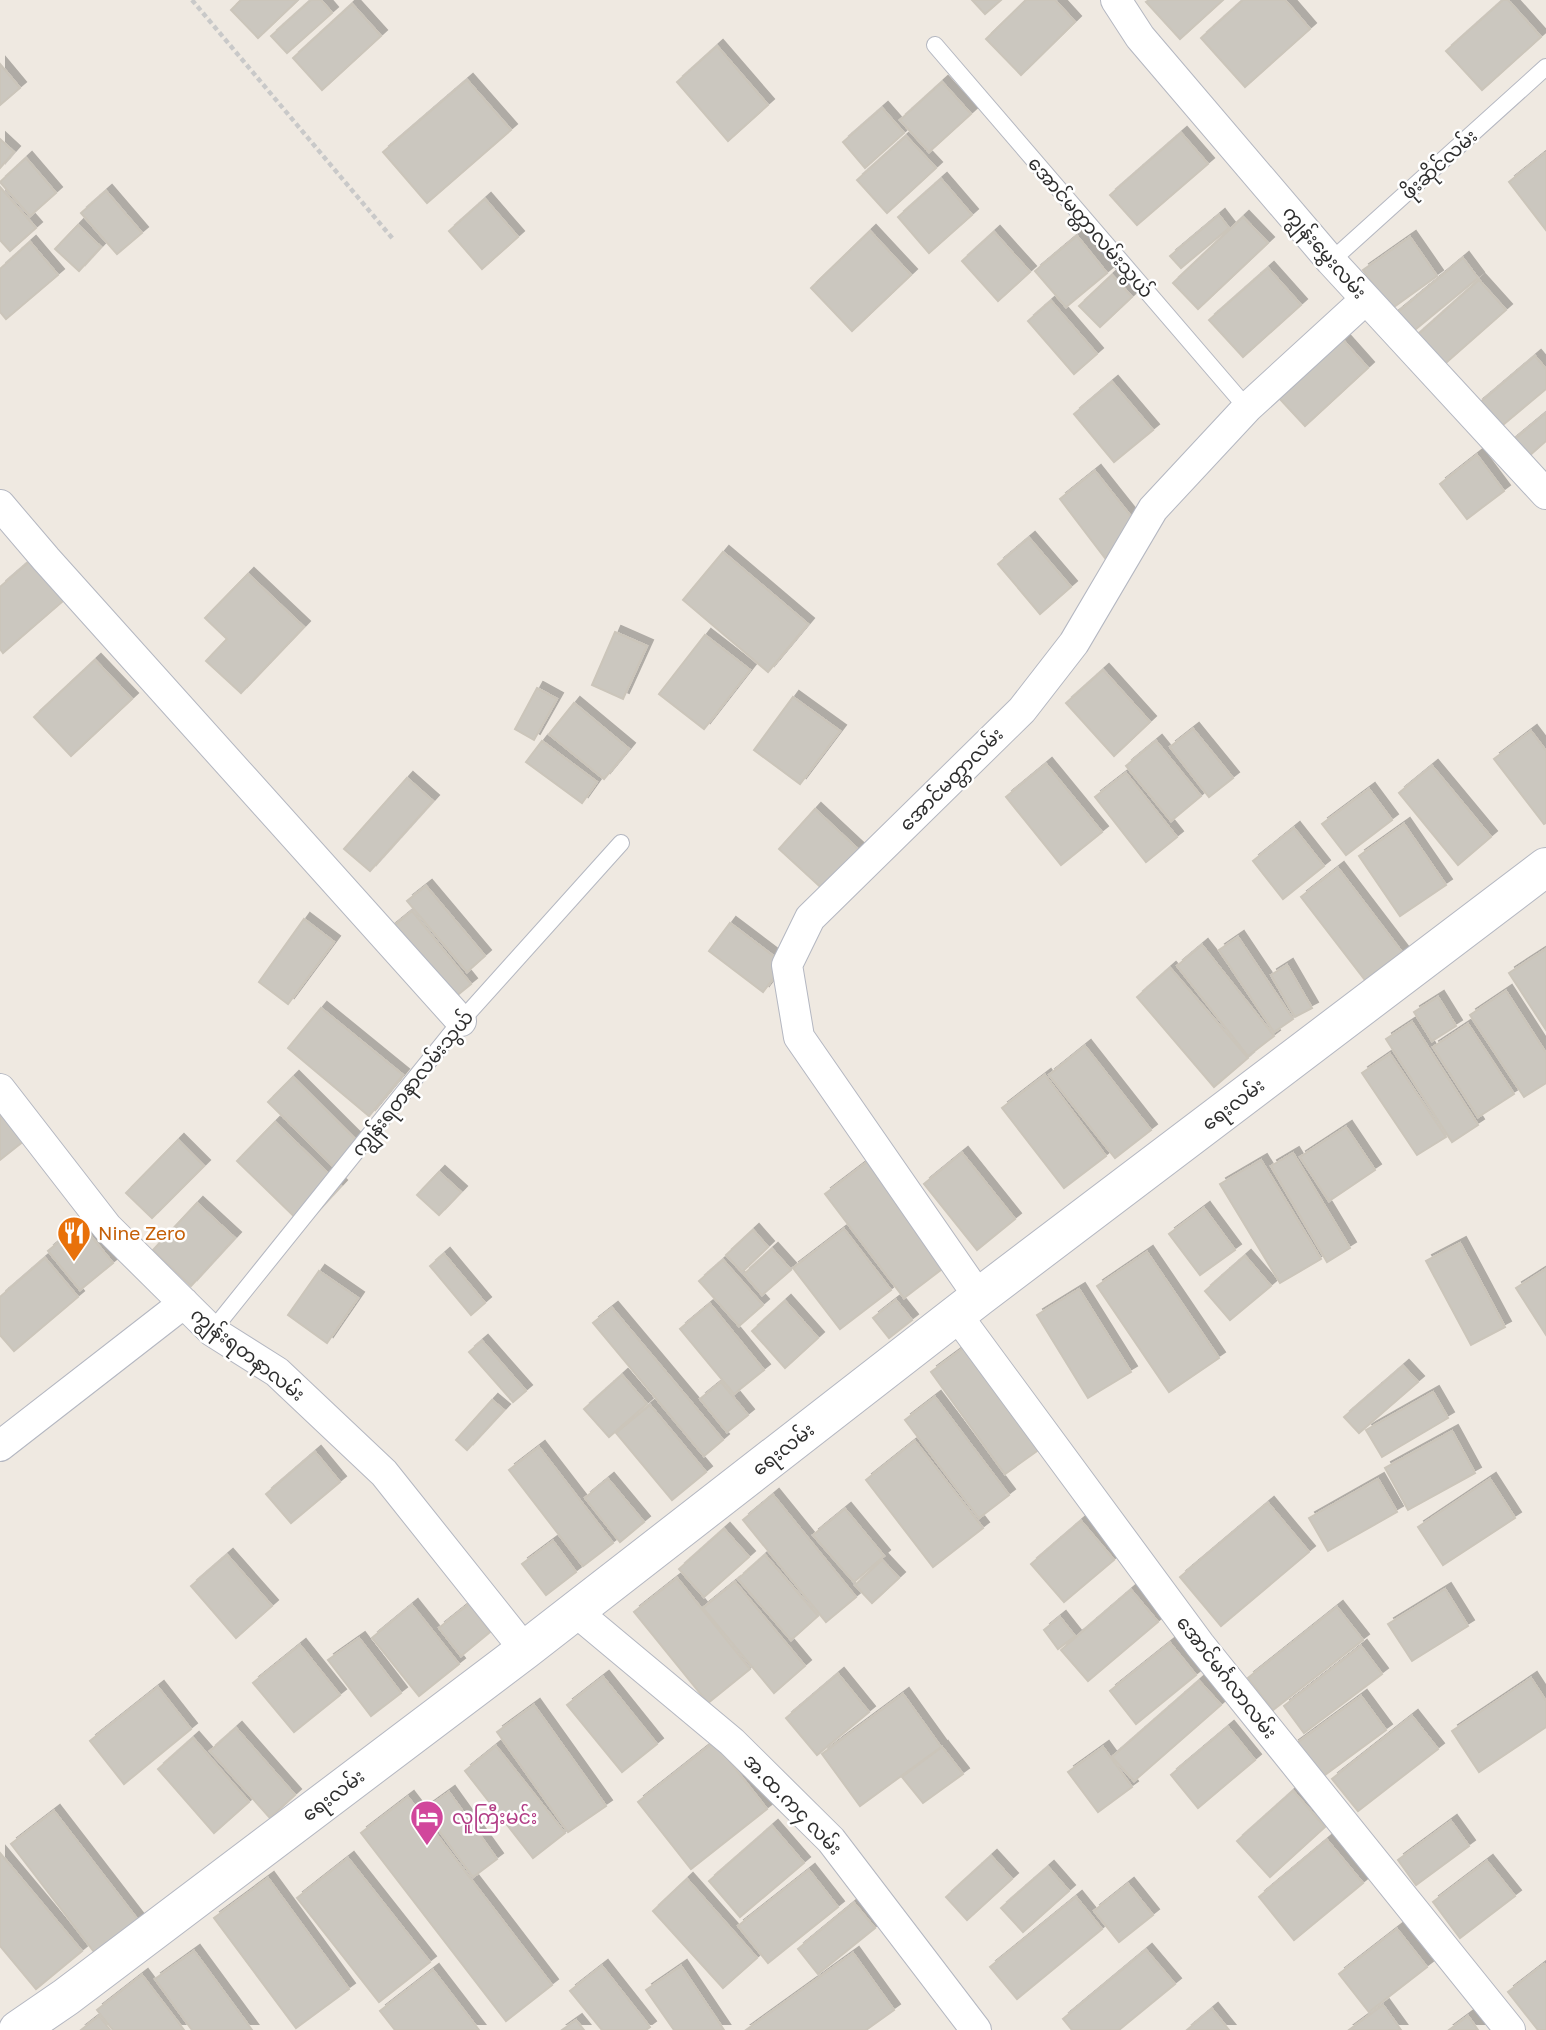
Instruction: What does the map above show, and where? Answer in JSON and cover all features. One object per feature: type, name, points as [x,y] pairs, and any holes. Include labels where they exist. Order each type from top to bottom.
[{"type":"street","name":"ကျွန်းမွှေးလမ်း","points":[[1116,0],[1140,37],[1331,261],[1546,494]]},
{"type":"street","name":"အောင်မတ္တာလမ်း","points":[[967,1306],[799,1037],[787,965],[810,919],[1021,710],[1074,643],[1153,509],[1247,408],[1366,299]]},
{"type":"street","points":[[0,505],[461,1021]]},
{"type":"street","name":"ရေးလမ်း","points":[[18,2030],[525,1650],[967,1306],[1546,867]]},
{"type":"street","name":"ကျွန်းရတနာလမ်း","points":[[0,1089],[107,1227],[212,1331],[277,1372],[384,1473],[525,1650]]},
{"type":"street","points":[[0,1446],[184,1303]]},
{"type":"street","name":"အောင်မင်္ဂလာလမ်း","points":[[967,1306],[1200,1645],[1510,2030]]},
{"type":"street","name":"အ.ထ.က၄ လမ်း","points":[[576,1611],[732,1742],[831,1840],[976,2030]]},
{"type":"lane","name":"အောင်မတ္တာလမ်းသွယ်","points":[[935,45],[1247,408]]},
{"type":"lane","name":"ဖိုးဆိုင်လမ်း","points":[[1331,261],[1546,66]]},
{"type":"lane","name":"ကျွန်းရတနာလမ်းသွယ်","points":[[212,1331],[461,1021],[621,843]]},
{"type":"path","points":[[192,0],[393,240]]},
{"type":"building","points":[[241,0],[298,0],[258,38],[231,10]]},
{"type":"building","points":[[311,0],[321,0],[332,13],[287,53],[271,36]]},
{"type":"building","points":[[972,0],[1001,0],[985,14]]},
{"type":"building","points":[[1026,0],[1055,0],[1075,22],[1021,75],[986,39]]},
{"type":"building","points":[[1223,0],[1180,39],[1146,2]]},
{"type":"building","points":[[1243,0],[1285,0],[1310,29],[1245,87],[1201,38]]},
{"type":"building","points":[[1503,0],[1508,0],[1541,37],[1482,90],[1446,51]]},
{"type":"building","points":[[352,4],[381,36],[322,90],[293,58]]},
{"type":"building","points":[[717,46],[768,105],[728,141],[677,82]]},
{"type":"building","points":[[0,64],[20,88],[0,105]]},
{"type":"building","points":[[467,80],[511,130],[427,203],[383,152]]},
{"type":"building","points":[[942,82],[971,114],[929,152],[900,120]]},
{"type":"building","points":[[882,108],[904,133],[865,168],[843,142]]},
{"type":"building","points":[[1181,133],[1208,164],[1137,225],[1110,195]]},
{"type":"building","points":[[906,136],[936,168],[887,213],[857,180]]},
{"type":"building","points":[[0,139],[14,152],[0,168]]},
{"type":"building","points":[[1546,154],[1546,230],[1509,182]]},
{"type":"building","points":[[26,158],[56,193],[30,216],[0,182]]},
{"type":"building","points":[[941,179],[972,215],[929,253],[898,217]]},
{"type":"building","points":[[0,187],[36,228],[10,251],[0,240]]},
{"type":"building","points":[[106,191],[142,233],[117,254],[81,213]]},
{"type":"building","points":[[485,199],[518,237],[482,269],[449,231]]},
{"type":"building","points":[[1219,215],[1229,228],[1181,268],[1170,256]]},
{"type":"building","points":[[1243,217],[1268,243],[1198,309],[1173,283]]},
{"type":"building","points":[[78,225],[101,247],[79,271],[55,249]]},
{"type":"building","points":[[870,231],[911,275],[852,331],[811,288]]},
{"type":"building","points":[[994,232],[1030,272],[998,301],[962,261]]},
{"type":"building","points":[[1077,236],[1107,273],[1066,307],[1035,271]]},
{"type":"building","points":[[1410,237],[1437,276],[1391,309],[1363,270]]},
{"type":"building","points":[[30,242],[58,275],[6,319],[0,312],[0,269]]},
{"type":"building","points":[[1463,258],[1478,278],[1394,347],[1379,328]]},
{"type":"building","points":[[1268,268],[1301,305],[1243,357],[1209,320]]},
{"type":"building","points":[[1112,275],[1132,297],[1100,327],[1079,306]]},
{"type":"building","points":[[1479,280],[1506,310],[1440,368],[1413,339]]},
{"type":"building","points":[[1051,301],[1097,354],[1074,374],[1028,321]]},
{"type":"building","points":[[1343,340],[1368,368],[1305,426],[1279,398]]},
{"type":"building","points":[[1535,356],[1546,369],[1546,389],[1498,429],[1477,405]]},
{"type":"building","points":[[1112,382],[1153,430],[1114,462],[1074,414]]},
{"type":"building","points":[[1546,413],[1546,441],[1520,464],[1505,447]]},
{"type":"building","points":[[1477,455],[1504,491],[1467,519],[1440,484]]},
{"type":"building","points":[[1095,471],[1141,529],[1105,558],[1060,499]]},
{"type":"building","points":[[1029,538],[1071,587],[1040,614],[998,564]]},
{"type":"building","points":[[723,552],[808,624],[768,672],[683,600]]},
{"type":"building","points":[[37,555],[70,595],[3,653],[0,649],[0,587]]},
{"type":"building","points":[[248,574],[304,627],[241,693],[206,661],[227,639],[205,618]]},
{"type":"building","points":[[615,632],[647,646],[623,699],[592,685]]},
{"type":"building","points":[[705,635],[750,670],[704,729],[659,694]]},
{"type":"building","points":[[95,660],[132,699],[71,756],[34,717]]},
{"type":"building","points":[[1103,670],[1150,722],[1114,756],[1066,703]]},
{"type":"building","points":[[537,688],[557,699],[534,740],[515,729]]},
{"type":"building","points":[[793,697],[840,731],[800,784],[754,750]]},
{"type":"building","points":[[574,703],[629,749],[604,779],[549,734]]},
{"type":"building","points":[[1193,729],[1233,778],[1209,797],[1170,747]]},
{"type":"building","points":[[1531,731],[1546,751],[1544,824],[1494,759]]},
{"type":"building","points":[[542,741],[597,782],[582,803],[526,762]]},
{"type":"building","points":[[1156,741],[1201,796],[1171,821],[1126,766]]},
{"type":"building","points":[[1046,764],[1102,832],[1061,865],[1006,797]]},
{"type":"building","points":[[1432,766],[1491,837],[1458,865],[1399,793]]},
{"type":"building","points":[[1126,773],[1177,837],[1146,862],[1095,797]]},
{"type":"building","points":[[407,778],[433,801],[370,871],[344,849]]},
{"type":"building","points":[[1369,789],[1392,820],[1346,855],[1322,824]]},
{"type":"building","points":[[815,809],[875,865],[839,904],[779,849]]},
{"type":"building","points":[[1404,824],[1446,885],[1400,916],[1359,856]]},
{"type":"building","points":[[1294,828],[1324,866],[1283,899],[1253,861]]},
{"type":"building","points":[[1338,868],[1402,952],[1365,980],[1301,897]]},
{"type":"building","points":[[426,886],[485,956],[467,972],[407,901]]},
{"type":"building","points":[[412,911],[471,984],[444,1006],[384,934]]},
{"type":"building","points":[[304,919],[334,942],[288,1004],[259,982]]},
{"type":"building","points":[[730,923],[784,964],[763,992],[709,951]]},
{"type":"building","points":[[1238,937],[1293,1019],[1274,1032],[1219,950]]},
{"type":"building","points":[[1202,945],[1274,1036],[1248,1056],[1177,966]]},
{"type":"building","points":[[1546,949],[1546,1030],[1509,973]]},
{"type":"building","points":[[1287,965],[1312,1008],[1295,1017],[1271,975]]},
{"type":"building","points":[[1170,968],[1248,1058],[1214,1087],[1137,997]]},
{"type":"building","points":[[1506,991],[1546,1053],[1546,1083],[1524,1097],[1470,1015]]},
{"type":"building","points":[[1438,997],[1456,1026],[1432,1041],[1414,1012]]},
{"type":"building","points":[[321,1008],[403,1075],[369,1116],[288,1048]]},
{"type":"building","points":[[1412,1022],[1478,1125],[1452,1142],[1386,1039]]},
{"type":"building","points":[[1468,1024],[1514,1094],[1478,1117],[1433,1047]]},
{"type":"building","points":[[1085,1046],[1151,1130],[1115,1158],[1049,1075]]},
{"type":"building","points":[[1390,1054],[1446,1137],[1417,1155],[1362,1073]]},
{"type":"building","points":[[1045,1075],[1106,1156],[1064,1188],[1002,1108]]},
{"type":"building","points":[[293,1077],[361,1145],[336,1169],[268,1102]]},
{"type":"building","points":[[0,1109],[25,1140],[0,1160]]},
{"type":"building","points":[[275,1122],[341,1186],[304,1226],[237,1161]]},
{"type":"building","points":[[1346,1127],[1375,1170],[1329,1201],[1300,1157]]},
{"type":"building","points":[[178,1140],[204,1166],[152,1218],[126,1193]]},
{"type":"building","points":[[962,1153],[1015,1219],[977,1250],[924,1184]]},
{"type":"building","points":[[1293,1153],[1350,1248],[1327,1262],[1271,1166]]},
{"type":"building","points":[[871,1159],[950,1263],[904,1298],[825,1194]]},
{"type":"building","points":[[1261,1160],[1321,1259],[1280,1283],[1220,1184]]},
{"type":"building","points":[[439,1172],[461,1192],[439,1215],[417,1195]]},
{"type":"building","points":[[197,1203],[235,1238],[191,1286],[153,1250]]},
{"type":"building","points":[[1204,1208],[1235,1250],[1200,1275],[1169,1234]]},
{"type":"building","points":[[81,1224],[113,1263],[80,1290],[48,1251]]},
{"type":"building","points":[[844,1229],[891,1290],[840,1329],[793,1268]]},
{"type":"building","points":[[753,1230],[768,1247],[742,1272],[726,1255]]},
{"type":"building","points":[[1460,1243],[1505,1327],[1471,1345],[1426,1261]]},
{"type":"building","points":[[772,1249],[791,1270],[762,1295],[744,1274]]},
{"type":"building","points":[[1147,1252],[1219,1358],[1169,1392],[1097,1286]]},
{"type":"building","points":[[444,1254],[485,1303],[471,1315],[430,1266]]},
{"type":"building","points":[[1245,1256],[1271,1286],[1230,1320],[1205,1291]]},
{"type":"building","points":[[45,1258],[78,1297],[14,1351],[0,1335],[0,1297]]},
{"type":"building","points":[[723,1260],[763,1305],[739,1326],[699,1281]]},
{"type":"building","points":[[1546,1269],[1546,1335],[1516,1288]]},
{"type":"building","points":[[319,1271],[358,1298],[327,1343],[288,1315]]},
{"type":"building","points":[[1079,1289],[1131,1372],[1088,1398],[1037,1315]]},
{"type":"building","points":[[896,1300],[912,1320],[889,1338],[873,1318]]},
{"type":"building","points":[[785,1301],[818,1338],[785,1368],[752,1331]]},
{"type":"building","points":[[710,1304],[764,1370],[734,1394],[680,1329]]},
{"type":"building","points":[[612,1308],[723,1440],[704,1456],[593,1323]]},
{"type":"building","points":[[482,1341],[526,1391],[513,1402],[469,1352]]},
{"type":"building","points":[[969,1344],[1044,1446],[1005,1474],[931,1372]]},
{"type":"building","points":[[1403,1366],[1418,1382],[1359,1433],[1344,1417]]},
{"type":"building","points":[[622,1375],[647,1404],[609,1437],[584,1409]]},
{"type":"building","points":[[721,1382],[748,1415],[727,1432],[700,1399]]},
{"type":"building","points":[[1433,1392],[1448,1418],[1382,1457],[1366,1430]]},
{"type":"building","points":[[935,1397],[1009,1495],[979,1518],[905,1420]]},
{"type":"building","points":[[492,1400],[504,1410],[467,1450],[456,1440]]},
{"type":"building","points":[[650,1405],[706,1472],[672,1500],[616,1433]]},
{"type":"building","points":[[1452,1431],[1475,1473],[1408,1510],[1385,1468]]},
{"type":"building","points":[[915,1441],[983,1528],[933,1567],[866,1480]]},
{"type":"building","points":[[539,1447],[613,1543],[583,1566],[509,1470]]},
{"type":"building","points":[[315,1452],[340,1482],[291,1523],[266,1494]]},
{"type":"building","points":[[608,1479],[644,1522],[620,1542],[585,1498]]},
{"type":"building","points":[[1378,1479],[1397,1512],[1328,1551],[1309,1518]]},
{"type":"building","points":[[1490,1479],[1515,1518],[1443,1565],[1418,1527]]},
{"type":"building","points":[[773,1495],[856,1597],[826,1622],[743,1520]]},
{"type":"building","points":[[1268,1503],[1309,1552],[1221,1626],[1180,1577]]},
{"type":"building","points":[[845,1509],[884,1556],[854,1582],[813,1535]]},
{"type":"building","points":[[1081,1521],[1114,1560],[1064,1602],[1031,1564]]},
{"type":"building","points":[[724,1529],[749,1557],[704,1597],[679,1569]]},
{"type":"building","points":[[553,1541],[576,1572],[546,1595],[522,1564]]},
{"type":"building","points":[[227,1555],[272,1606],[236,1638],[191,1586]]},
{"type":"building","points":[[765,1555],[818,1616],[791,1640],[738,1579]]},
{"type":"building","points":[[882,1560],[899,1578],[872,1603],[855,1585]]},
{"type":"building","points":[[677,1578],[750,1669],[708,1703],[634,1612]]},
{"type":"building","points":[[735,1582],[805,1666],[774,1693],[703,1608]]},
{"type":"building","points":[[1445,1589],[1468,1626],[1412,1661],[1388,1624]]},
{"type":"building","points":[[1131,1590],[1158,1622],[1088,1681],[1061,1650]]},
{"type":"building","points":[[469,1604],[490,1632],[461,1656],[439,1628]]},
{"type":"building","points":[[412,1605],[459,1664],[419,1696],[372,1638]]},
{"type":"building","points":[[1337,1607],[1363,1640],[1273,1710],[1248,1678]]},
{"type":"building","points":[[1060,1617],[1075,1636],[1058,1649],[1044,1630]]},
{"type":"building","points":[[359,1638],[401,1693],[371,1716],[328,1660]]},
{"type":"building","points":[[1170,1643],[1196,1675],[1136,1724],[1110,1691]]},
{"type":"building","points":[[300,1645],[340,1695],[294,1732],[253,1683]]},
{"type":"building","points":[[1361,1646],[1382,1674],[1304,1733],[1284,1706]]},
{"type":"building","points":[[838,1674],[869,1712],[817,1755],[786,1718]]},
{"type":"building","points":[[603,1677],[657,1744],[622,1772],[567,1705]]},
{"type":"building","points":[[1531,1678],[1546,1701],[1546,1727],[1479,1772],[1452,1731]]},
{"type":"building","points":[[1199,1681],[1221,1705],[1134,1781],[1112,1757]]},
{"type":"building","points":[[158,1687],[191,1729],[124,1784],[90,1741]]},
{"type":"building","points":[[903,1694],[941,1747],[860,1806],[822,1754]]},
{"type":"building","points":[[1361,1696],[1386,1730],[1318,1780],[1293,1746]]},
{"type":"building","points":[[534,1705],[606,1806],[568,1832],[497,1732]]},
{"type":"building","points":[[1412,1716],[1438,1749],[1358,1811],[1332,1779]]},
{"type":"building","points":[[1228,1727],[1255,1760],[1198,1808],[1171,1775]]},
{"type":"building","points":[[236,1728],[295,1795],[270,1818],[210,1751]]},
{"type":"building","points":[[193,1738],[249,1802],[214,1833],[158,1769]]},
{"type":"building","points":[[714,1742],[767,1809],[691,1869],[638,1802]]},
{"type":"building","points":[[496,1746],[565,1833],[533,1858],[465,1771]]},
{"type":"building","points":[[942,1747],[963,1774],[923,1803],[902,1777]]},
{"type":"building","points":[[1103,1747],[1132,1787],[1098,1812],[1068,1772]]},
{"type":"building","points":[[1293,1791],[1325,1827],[1270,1877],[1237,1841]]},
{"type":"building","points":[[449,1792],[497,1859],[473,1877],[424,1810]]},
{"type":"building","points":[[408,1797],[552,1985],[506,2021],[361,1833]]},
{"type":"building","points":[[54,1811],[138,1920],[95,1953],[11,1844]]},
{"type":"building","points":[[1451,1821],[1469,1846],[1416,1885],[1398,1860]]},
{"type":"building","points":[[772,1826],[804,1863],[740,1917],[709,1881]]},
{"type":"building","points":[[1327,1840],[1363,1883],[1294,1940],[1259,1897]]},
{"type":"building","points":[[0,1853],[82,1951],[36,1989],[0,1946]]},
{"type":"building","points":[[991,1856],[1012,1879],[967,1920],[946,1897]]},
{"type":"building","points":[[348,1858],[430,1962],[379,2002],[297,1898]]},
{"type":"building","points":[[1487,1861],[1515,1896],[1460,1938],[1433,1902]]},
{"type":"building","points":[[1048,1867],[1069,1891],[1023,1932],[1001,1908]]},
{"type":"building","points":[[809,1870],[838,1907],[768,1963],[738,1926]]},
{"type":"building","points":[[268,1878],[349,1989],[296,2028],[214,1918]]},
{"type":"building","points":[[687,1879],[757,1958],[723,1988],[653,1911]]},
{"type":"building","points":[[1128,1884],[1153,1915],[1119,1942],[1094,1911]]},
{"type":"building","points":[[1076,1897],[1102,1929],[1017,1999],[990,1967]]},
{"type":"building","points":[[854,1903],[875,1928],[818,1974],[798,1949]]},
{"type":"building","points":[[1397,1929],[1427,1967],[1369,2012],[1339,1974]]},
{"type":"building","points":[[1146,1950],[1175,1984],[1119,2030],[1072,2030],[1063,2019]]},
{"type":"building","points":[[194,1951],[252,2030],[192,2030],[155,1979]]},
{"type":"building","points":[[853,1953],[894,2010],[866,2030],[746,2030]]},
{"type":"building","points":[[1544,1964],[1546,2030],[1538,2030],[1508,1992]]},
{"type":"building","points":[[602,1966],[650,2027],[646,2030],[602,2030],[570,1991]]},
{"type":"building","points":[[681,1966],[724,2030],[674,2030],[646,1990]]},
{"type":"building","points":[[433,1970],[479,2030],[395,2030],[380,2011]]},
{"type":"building","points":[[142,1975],[184,2030],[113,2030],[97,2010]]},
{"type":"building","points":[[1383,2005],[1401,2030],[1349,2030]]},
{"type":"building","points":[[1212,2009],[1229,2030],[1187,2030]]},
{"type":"building","points":[[99,2016],[110,2030],[81,2030]]},
{"type":"building","points":[[1468,2016],[1478,2030],[1449,2030]]},
{"type":"building","points":[[576,2020],[584,2030],[562,2030]]},
{"type":"place","name":"Nine Zero","points":[[74,1263]]},
{"type":"place","name":"လူကြီးမင်း","points":[[427,1847]]}]
